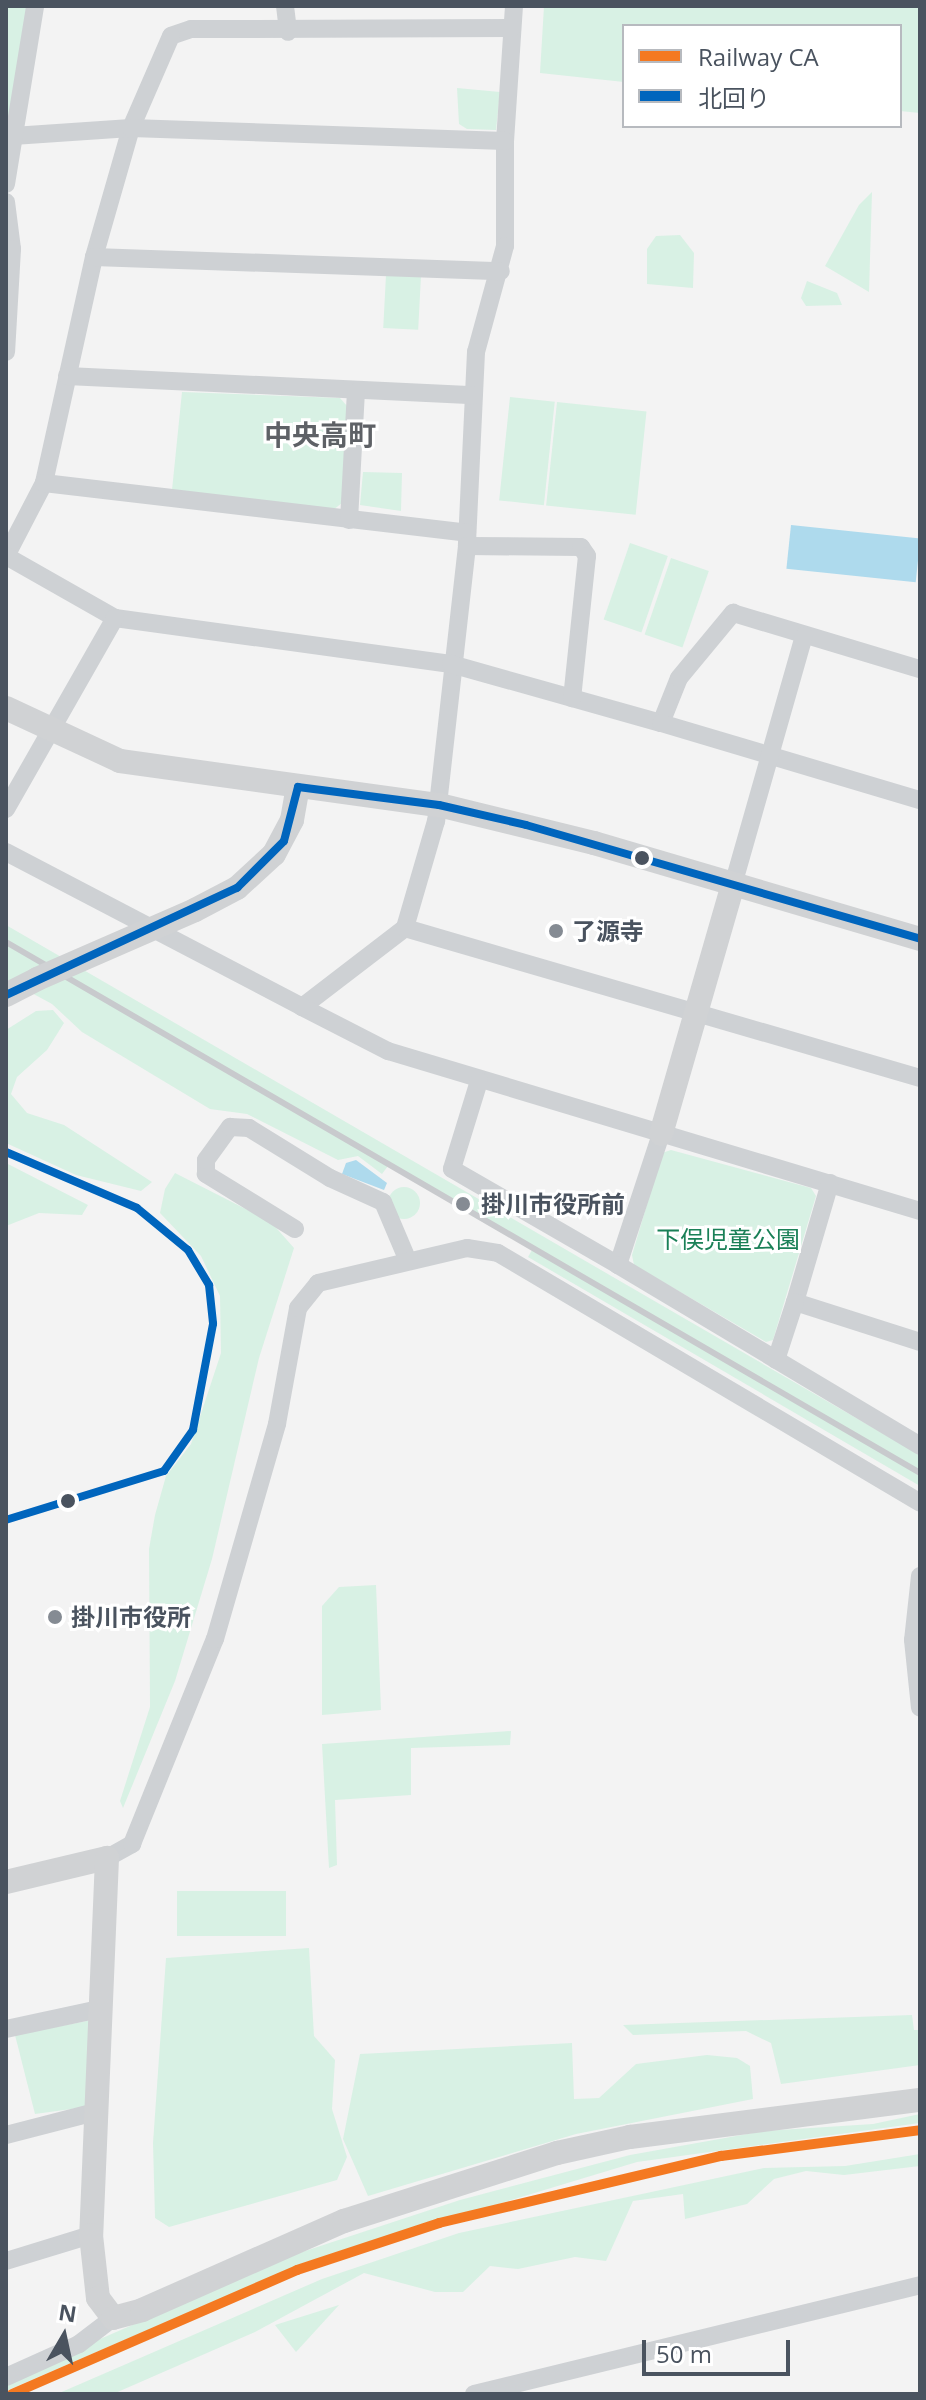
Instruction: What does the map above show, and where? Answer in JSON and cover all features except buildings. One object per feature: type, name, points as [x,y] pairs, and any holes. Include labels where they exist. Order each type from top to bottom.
[{"type":"street","points":[[6,184],[35,6]]},
{"type":"street","points":[[285,6],[288,32]]},
{"type":"street","points":[[302,1007],[405,928],[439,805],[451,664],[467,539],[476,352],[501,271],[514,6]]},
{"type":"street","points":[[512,28],[288,32],[191,29],[171,36],[131,128],[94,257],[44,483],[6,556],[115,618],[451,664],[920,800]]},
{"type":"street","points":[[13,136],[131,128],[505,141]]},
{"type":"street","points":[[6,202],[12,249],[6,352]]},
{"type":"street","points":[[94,257],[501,271]]},
{"type":"street","points":[[67,376],[356,392],[474,395]]},
{"type":"street","points":[[349,520],[356,392]]},
{"type":"street","points":[[44,483],[349,520],[467,539],[581,547],[587,556],[572,698]]},
{"type":"street","points":[[661,723],[679,678],[733,613],[920,669]]},
{"type":"street","points":[[6,809],[115,618]]},
{"type":"street","points":[[618,1265],[661,1134],[804,636]]},
{"type":"street","points":[[6,708],[49,732],[120,761],[439,805],[920,939]]},
{"type":"street","points":[[6,995],[237,888],[274,854],[292,820],[298,787]]},
{"type":"street","points":[[6,852],[388,1051],[479,1081],[920,1211]]},
{"type":"street","points":[[405,928],[920,1078]]},
{"type":"street","points":[[479,1081],[452,1169],[920,1446]]},
{"type":"street","points":[[295,1229],[206,1174],[206,1160],[230,1127],[249,1128],[330,1178],[383,1202],[408,1261]]},
{"type":"street","points":[[776,1360],[830,1183]]},
{"type":"street","points":[[6,1882],[107,1858],[132,1844],[215,1639],[277,1424],[298,1308],[318,1283],[467,1248],[498,1253],[920,1503]]},
{"type":"street","points":[[795,1302],[920,1342]]},
{"type":"street","points":[[920,1576],[913,1640],[920,1708]]},
{"type":"street","points":[[107,1858],[91,2235],[98,2298],[113,2318]]},
{"type":"street","points":[[6,2029],[99,2009]]},
{"type":"street","points":[[6,2377],[79,2344],[113,2318],[142,2310],[344,2221],[557,2153],[630,2137],[920,2100]]},
{"type":"street","points":[[6,2135],[95,2112]]},
{"type":"street","points":[[6,2261],[91,2235]]},
{"type":"street","points":[[474,2394],[920,2285]]},
{"type":"green space","points":[[6,6],[35,6],[6,183]]},
{"type":"green space","points":[[544,6],[920,6],[920,113],[902,111],[902,24],[622,24],[622,82],[540,73]]},
{"type":"green space","points":[[457,88],[500,92],[496,130],[467,129],[459,124]]},
{"type":"green space","points":[[872,192],[869,292],[825,266],[859,205]]},
{"type":"green space","points":[[680,235],[694,253],[693,288],[647,284],[647,249],[656,236]]},
{"type":"green space","points":[[386,275],[421,277],[418,330],[383,328]]},
{"type":"green space","points":[[807,281],[837,293],[842,305],[806,306],[801,298]]},
{"type":"green space","points":[[182,392],[340,398],[347,406],[342,503],[333,510],[172,490]]},
{"type":"green space","points":[[510,397],[555,402],[544,505],[499,500]]},
{"type":"green space","points":[[557,402],[647,411],[636,515],[546,505]]},
{"type":"green space","points":[[363,472],[402,473],[401,511],[360,505]]},
{"type":"green space","points":[[630,543],[668,556],[641,633],[604,620]]},
{"type":"green space","points":[[671,558],[709,571],[682,648],[645,635]]},
{"type":"green space","points":[[6,925],[920,1455],[920,1486],[528,1257],[532,1250],[388,1166],[382,1174],[358,1156],[338,1160],[247,1114],[210,1109],[82,1032],[52,1004],[6,979]]},
{"type":"green space","points":[[53,1010],[64,1023],[47,1050],[17,1077],[11,1094],[27,1113],[64,1125],[152,1182],[141,1191],[76,1175],[6,1143],[6,1030],[36,1011]]},
{"type":"green space","name":"下俣児童公園","points":[[671,1150],[811,1188],[816,1196],[773,1340],[766,1342],[634,1265],[632,1255],[662,1153]]},
{"type":"green space","points":[[6,1163],[88,1205],[82,1215],[39,1213],[6,1226]]},
{"type":"green space","points":[[175,1173],[271,1222],[294,1248],[259,1358],[212,1559],[175,1681],[123,1808],[120,1801],[150,1707],[149,1549],[155,1515],[166,1476],[191,1444],[221,1353],[220,1296],[201,1256],[160,1213],[165,1189]]},
{"type":"green space","points":[[404,1187],[415,1192],[420,1203],[415,1214],[404,1219],[393,1214],[388,1203],[393,1192]]},
{"type":"green space","points":[[376,1585],[381,1710],[322,1715],[322,1606],[339,1587]]},
{"type":"green space","points":[[511,1731],[510,1745],[411,1748],[411,1795],[335,1800],[337,1865],[329,1868],[322,1744]]},
{"type":"green space","points":[[177,1891],[286,1891],[286,1936],[177,1936]]},
{"type":"green space","points":[[309,1948],[314,2036],[335,2060],[332,2109],[347,2157],[337,2180],[169,2227],[155,2218],[153,2143],[166,1958]]},
{"type":"green space","points":[[912,2015],[914,2030],[920,2030],[920,2065],[781,2084],[771,2043],[746,2031],[633,2035],[623,2025]]},
{"type":"green space","points":[[92,2020],[86,2107],[35,2114],[15,2035]]},
{"type":"green space","points":[[572,2043],[574,2099],[599,2098],[636,2064],[707,2055],[737,2058],[750,2066],[753,2099],[576,2134],[368,2196],[343,2139],[360,2054]]},
{"type":"green space","points":[[920,2114],[920,2123],[637,2162],[303,2263],[6,2391],[6,2383],[68,2353],[293,2255],[460,2200],[630,2155],[764,2131],[873,2124]]},
{"type":"green space","points":[[920,2154],[920,2166],[844,2175],[806,2171],[774,2179],[747,2204],[685,2219],[683,2194],[633,2201],[606,2261],[575,2257],[518,2269],[490,2266],[463,2292],[435,2292],[364,2273],[255,2332],[113,2394],[57,2394],[322,2279],[459,2233],[764,2168],[845,2166]]},
{"type":"green space","points":[[339,2305],[296,2352],[275,2325]]},
{"type":"water","points":[[791,525],[920,539],[916,582],[786,569]]},
{"type":"water","points":[[356,1160],[387,1183],[384,1190],[342,1174],[346,1163]]},
{"type":"railway","points":[[6,942],[920,1473]]},
{"type":"rail line","name":"CA","points":[[12,2394],[297,2270],[439,2223],[721,2156],[920,2130]]},
{"type":"transit line","name":"北回り","points":[[6,995],[237,888],[284,841],[298,787],[439,805],[526,825],[920,939]]},
{"type":"transit line","name":"北回り","points":[[6,1152],[137,1208],[188,1250],[209,1285],[213,1324],[193,1430],[164,1471],[6,1520]]},
{"type":"place","name":"了源寺","points":[[556,931]]},
{"type":"place","name":"掛川市役所前","points":[[463,1204]]},
{"type":"place","name":"掛川市役所","points":[[55,1617]]},
{"type":"district","name":"中央高町","points":[[320,434]]}]
